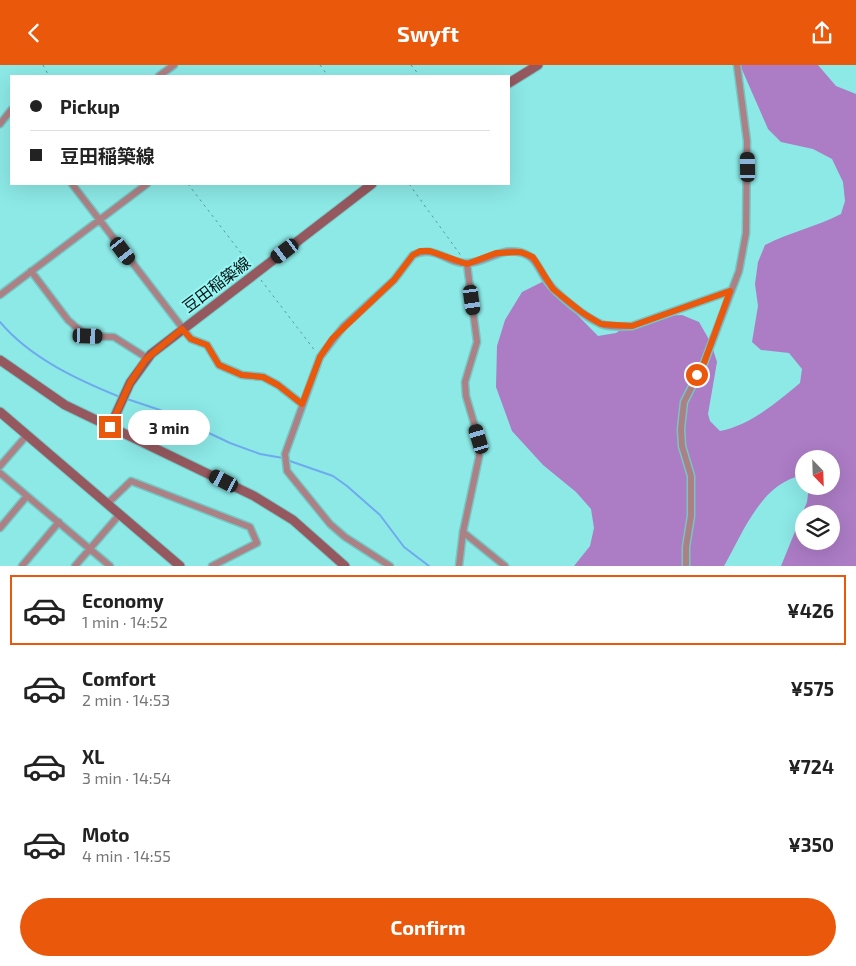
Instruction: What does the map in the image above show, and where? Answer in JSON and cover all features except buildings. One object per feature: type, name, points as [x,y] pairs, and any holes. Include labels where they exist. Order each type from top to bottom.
[{"type":"main road","points":[[510,82],[538,65]]},
{"type":"main road","name":"豆田稲築線","points":[[110,427],[146,359],[182,329],[371,185]]},
{"type":"main road","points":[[0,360],[65,405],[254,495],[293,519],[345,566]]},
{"type":"main road","points":[[0,412],[180,566]]},
{"type":"street","points":[[160,75],[174,65]]},
{"type":"street","points":[[686,566],[686,547],[691,516],[691,476],[682,446],[681,429],[684,402],[704,363],[739,271],[746,233],[747,141],[737,65]]},
{"type":"street","points":[[0,124],[10,112]]},
{"type":"street","points":[[73,185],[191,339],[207,345],[219,365],[242,375],[263,377],[278,385],[302,404]]},
{"type":"street","points":[[0,295],[146,185]]},
{"type":"street","points":[[390,566],[345,537],[330,524],[287,471],[285,455],[320,357],[332,339],[394,280],[413,255],[420,251],[430,251],[467,264],[496,253],[521,252],[533,257],[553,289],[583,313],[601,324],[616,327],[632,326],[730,291]]},
{"type":"street","points":[[459,566],[463,532],[479,457],[479,439],[466,396],[465,382],[477,342],[467,264]]},
{"type":"street","points":[[31,271],[68,320],[77,328],[88,336],[114,337],[146,359]]},
{"type":"street","points":[[0,466],[27,435]]},
{"type":"street","points":[[0,473],[110,566]]},
{"type":"street","points":[[108,503],[131,481],[250,527],[257,543],[212,566]]},
{"type":"street","points":[[0,528],[27,496]]},
{"type":"street","points":[[75,566],[120,513]]},
{"type":"street","points":[[22,566],[59,522]]},
{"type":"street","points":[[463,532],[505,566]]},
{"type":"path","points":[[410,185],[467,264]]},
{"type":"shaded area","points":[[740,65],[818,65],[836,86],[856,94],[856,566],[781,566],[795,532],[795,550],[840,550],[840,505],[806,505],[808,495],[840,495],[840,450],[795,450],[795,478],[775,489],[764,499],[754,512],[724,566],[574,566],[590,546],[594,528],[591,509],[576,492],[543,465],[512,431],[496,387],[497,346],[505,320],[522,292],[544,281],[598,336],[616,333],[631,323],[659,316],[682,315],[699,322],[711,343],[717,362],[708,414],[710,421],[720,431],[742,424],[753,418],[773,405],[800,383],[802,369],[789,353],[761,350],[752,342],[758,306],[755,284],[758,262],[765,245],[841,214],[845,201],[843,182],[832,159],[813,149],[781,142],[768,129]]},
{"type":"waterway","points":[[0,322],[12,335],[40,357],[71,375],[120,397]]},
{"type":"waterway","points":[[127,399],[160,410],[230,443],[260,454],[283,458]]},
{"type":"waterway","points":[[287,460],[333,476],[347,486],[380,515],[404,547],[429,566]]},
{"type":"route","points":[[110,427],[130,383],[145,360],[182,329],[191,339],[207,345],[219,365],[233,369],[242,375],[250,374],[263,377],[278,385],[302,404],[320,357],[332,339],[394,280],[413,255],[420,251],[430,251],[467,264],[496,253],[521,252],[533,257],[553,289],[583,313],[601,324],[616,327],[632,326],[648,321],[730,291],[704,363],[697,375]]}]
